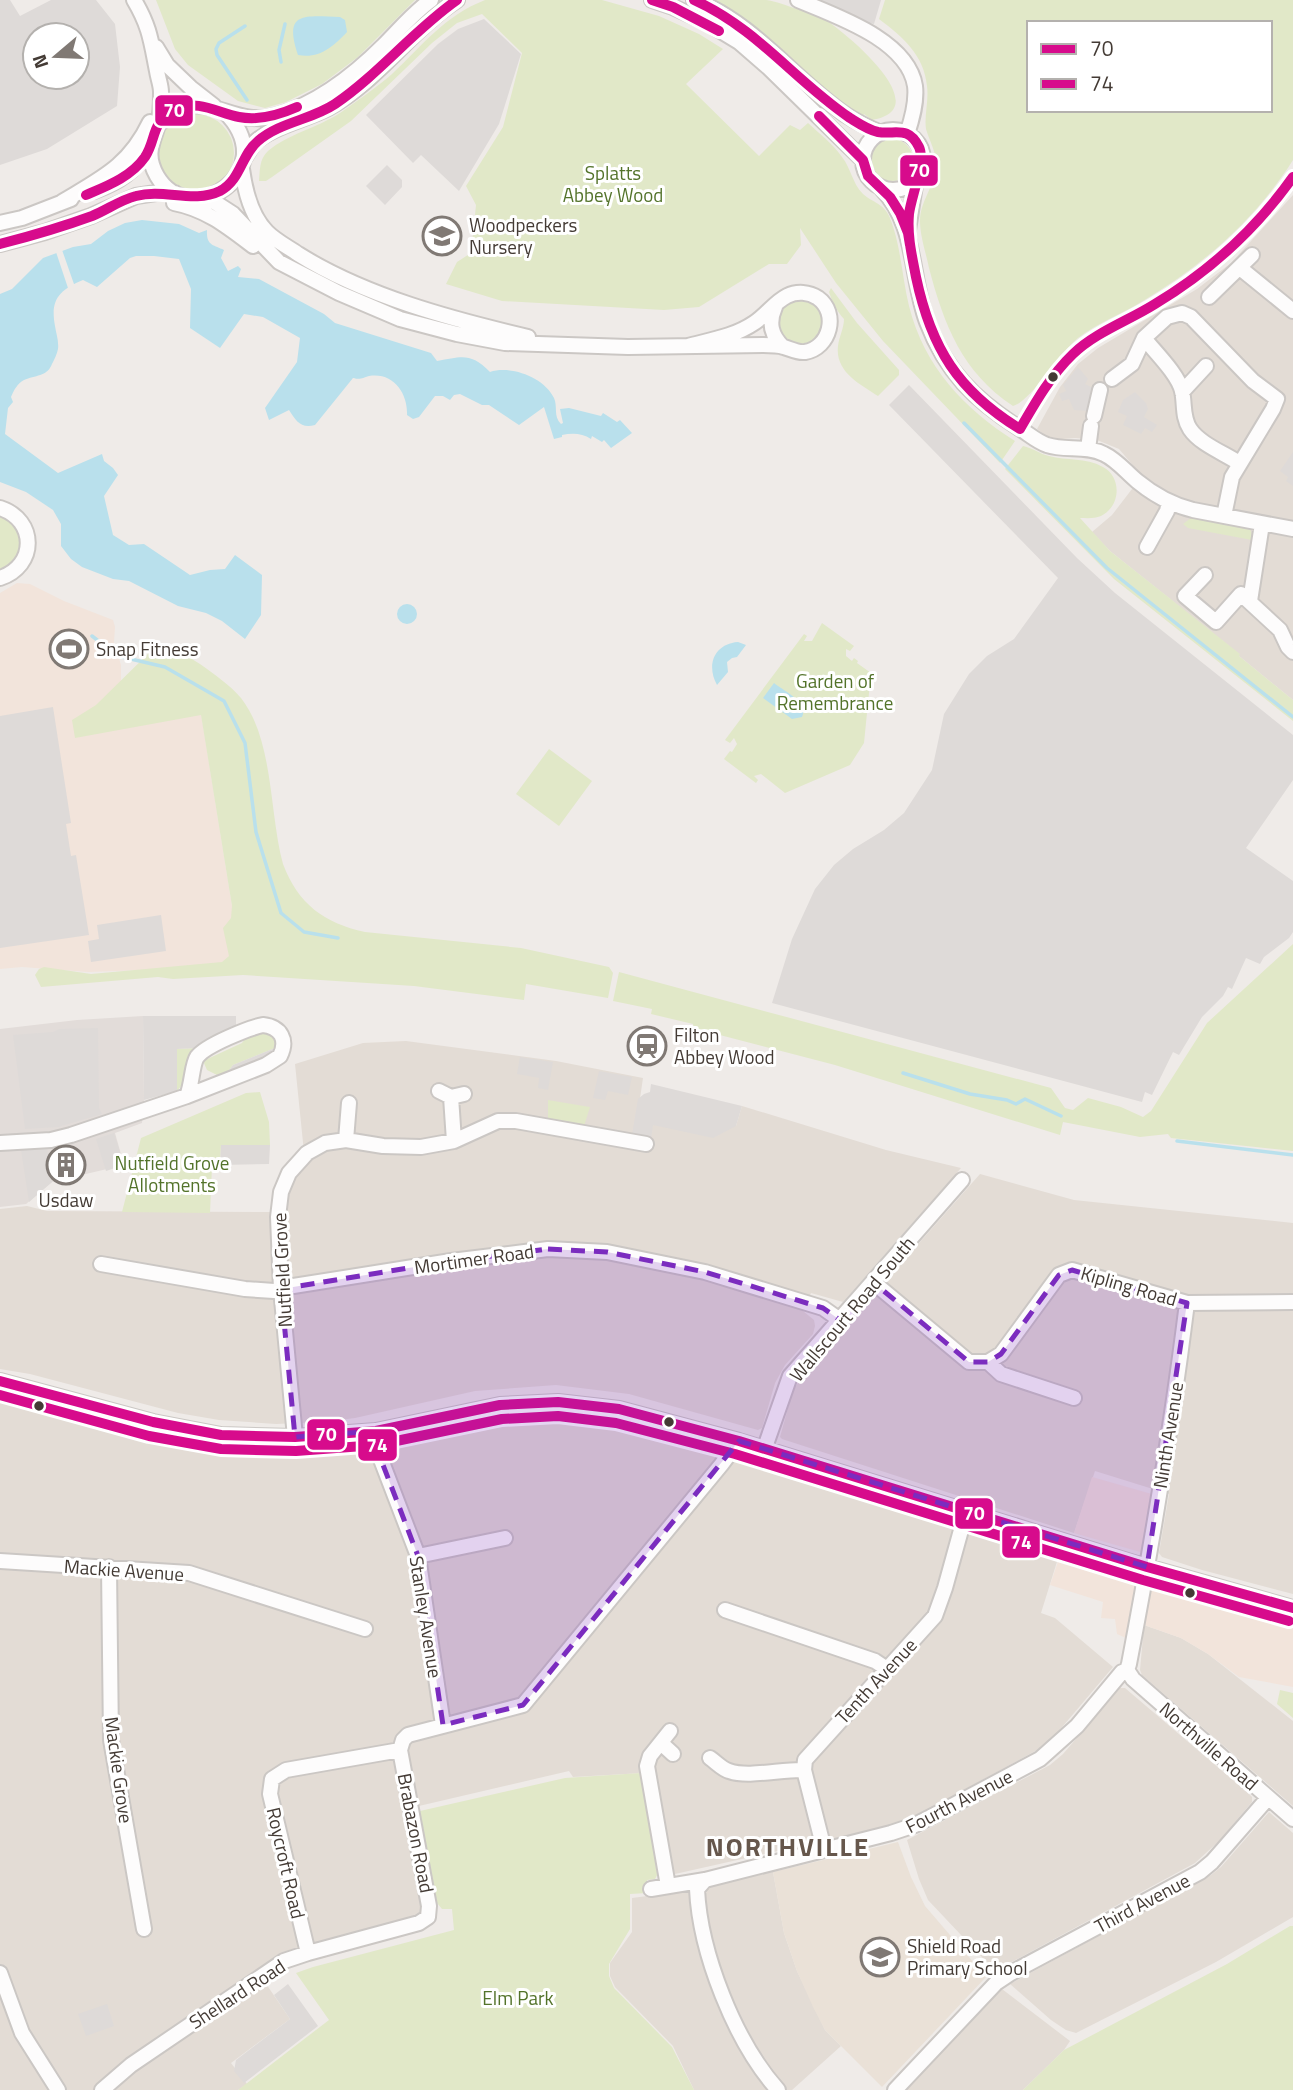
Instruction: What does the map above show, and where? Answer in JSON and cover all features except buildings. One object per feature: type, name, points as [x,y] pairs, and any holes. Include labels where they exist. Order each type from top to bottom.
[{"type":"street","points":[[134,0],[153,43],[161,88],[158,125],[150,148],[155,173],[163,184],[175,193],[216,203],[233,214],[278,262]]},
{"type":"street","points":[[158,125],[175,110],[188,105],[200,104],[248,118],[276,116],[310,101],[344,81],[383,47],[416,11],[431,0]]},
{"type":"street","points":[[202,198],[233,182],[256,142],[330,107],[357,88],[425,24],[457,0]]},
{"type":"street","points":[[652,0],[706,22],[739,43],[769,68],[863,160],[868,177],[896,205],[908,233],[926,320],[942,353],[958,377],[988,408],[1036,440],[1052,446],[1088,449],[1106,455],[1135,480],[1185,508],[1293,529]]},
{"type":"street","points":[[694,0],[735,23],[844,113],[880,133]]},
{"type":"street","points":[[798,0],[877,36],[904,60],[915,86],[915,103],[907,134]]},
{"type":"street","points":[[153,43],[167,65],[191,88],[236,123],[243,140],[243,163],[249,201],[267,232],[323,270],[426,310],[559,344]]},
{"type":"street","points":[[62,202],[107,176],[129,157],[143,138],[155,106],[157,71]]},
{"type":"street","points":[[863,160],[868,144],[880,133],[889,131],[907,134],[914,139],[922,154],[922,163],[916,179],[908,233]]},
{"type":"street","points":[[0,223],[22,218],[118,182],[136,167],[150,148]]},
{"type":"street","points":[[881,188],[900,189],[916,179]]},
{"type":"street","points":[[0,244],[45,232],[136,196],[175,193]]},
{"type":"street","points":[[113,207],[143,201],[161,201],[203,211],[278,262],[400,319],[457,334],[505,342],[628,347],[763,345],[783,347],[796,352],[813,349],[826,337],[830,318],[825,305],[818,298],[798,292],[788,295],[753,324],[732,335],[688,346]]},
{"type":"street","points":[[1209,298],[1252,256]]},
{"type":"street","points":[[1240,268],[1293,311]]},
{"type":"street","points":[[775,307],[770,324],[777,341],[783,347]]},
{"type":"street","points":[[1112,379],[1132,364],[1144,338],[1167,317],[1185,313],[1253,381],[1277,399],[1229,482],[1224,516]]},
{"type":"street","points":[[1144,338],[1177,380],[1182,392],[1186,422],[1194,433],[1239,463]]},
{"type":"street","points":[[1182,392],[1206,366]]},
{"type":"street","points":[[1088,449],[1100,390]]},
{"type":"street","points":[[1147,547],[1170,502]]},
{"type":"street","points":[[0,508],[18,518],[28,539],[25,558],[12,573],[0,578]]},
{"type":"street","points":[[1250,601],[1262,524]]},
{"type":"street","points":[[1205,575],[1185,596],[1216,622],[1241,594],[1280,630],[1293,652]]},
{"type":"street","points":[[0,1143],[51,1140],[71,1135],[187,1096],[266,1065],[280,1056],[284,1044],[280,1031],[276,1027],[263,1024],[205,1050],[197,1057],[187,1096]]},
{"type":"street","points":[[193,1077],[217,1084]]},
{"type":"street","points":[[452,1094],[454,1141]]},
{"type":"street","points":[[346,1140],[348,1100]]},
{"type":"street","name":"Nutfield Grove","points":[[295,1437],[281,1289],[278,1217],[284,1184],[297,1163],[313,1149],[325,1143],[346,1140],[383,1146],[421,1147],[454,1141],[498,1121],[516,1121],[646,1144]]},
{"type":"street","name":"Wallscourt Road South","points":[[764,1450],[790,1376],[962,1181]]},
{"type":"street","name":"Mortimer Road","points":[[101,1264],[245,1289],[274,1291],[451,1261],[548,1249],[607,1252],[705,1272],[822,1308],[840,1320]]},
{"type":"street","name":"Kipling Road","points":[[988,1362],[1001,1354],[1059,1275],[1072,1270],[1187,1303],[1293,1302]]},
{"type":"street","points":[[873,1282],[969,1362],[988,1362],[1001,1374],[1073,1398]]},
{"type":"street","name":"Ninth Avenue","points":[[1147,1567],[1187,1303]]},
{"type":"street","points":[[0,1381],[153,1422],[221,1435],[295,1437],[376,1431],[500,1405],[558,1402],[619,1409],[739,1441],[1147,1567],[1293,1608]]},
{"type":"street","name":"Stanley Avenue","points":[[376,1431],[380,1457],[418,1556],[443,1725]]},
{"type":"street","points":[[400,1750],[408,1735],[523,1705],[739,1441]]},
{"type":"street","name":"Tenth Avenue","points":[[804,1770],[808,1755],[935,1616],[946,1588],[966,1512]]},
{"type":"street","points":[[418,1556],[505,1538]]},
{"type":"street","name":"Mackie Avenue","points":[[0,1561],[189,1573],[365,1629]]},
{"type":"street","name":"Mackie Grove","points":[[109,1567],[111,1740],[145,1930]]},
{"type":"street","points":[[1127,1670],[1147,1567]]},
{"type":"street","points":[[724,1611],[875,1661],[887,1670]]},
{"type":"street","name":"Northville Road","points":[[1127,1670],[1133,1679],[1293,1819]]},
{"type":"street","name":"Fourth Avenue","points":[[651,1889],[705,1880],[915,1825],[1040,1759],[1077,1726],[1122,1672],[1127,1670]]},
{"type":"street","points":[[668,1886],[647,1766],[650,1756],[665,1737],[673,1754]]},
{"type":"street","name":"Brabazon Road","points":[[400,1750],[429,1906],[428,1917]]},
{"type":"street","name":"Roycroft Road","points":[[308,1953],[270,1794],[272,1779],[286,1770],[400,1750]]},
{"type":"street","points":[[710,1758],[728,1771],[748,1774],[804,1770],[824,1849]]},
{"type":"street","name":"Third Avenue","points":[[895,2090],[996,1983],[1200,1872],[1268,1798]]},
{"type":"street","points":[[705,1880],[697,1889],[698,1901],[707,1949],[718,1985],[752,2052],[778,2090]]},
{"type":"street","name":"Shellard Road","points":[[102,2090],[131,2066],[284,1961],[419,1923],[428,1917]]},
{"type":"street","points":[[0,1973],[22,2033],[58,2090]]},
{"type":"highlighted area","points":[[548,1249],[607,1252],[705,1272],[823,1308],[840,1320],[873,1282],[969,1362],[988,1362],[1001,1354],[1059,1275],[1072,1270],[1187,1303],[1147,1567],[739,1441],[523,1705],[443,1725],[418,1556],[380,1457],[376,1431],[295,1437],[281,1289],[451,1261]]},
{"type":"shaded area","points":[[0,0],[10,0],[20,16],[51,0],[96,0],[115,24],[120,67],[117,106],[47,149],[0,165]]},
{"type":"shaded area","points":[[815,0],[881,0],[874,24]]},
{"type":"shaded area","points":[[484,19],[521,54],[499,124],[459,191],[421,155],[413,163],[366,115],[438,44],[458,29]]},
{"type":"shaded area","points":[[387,165],[402,180],[402,187],[385,205],[366,186]]},
{"type":"shaded area","points":[[1293,195],[1293,700],[1110,551],[1092,532],[1112,515],[1142,476],[1119,449],[1097,440],[1051,440],[1037,429],[1060,387],[1078,364],[1098,348],[1197,289],[1231,263]]},
{"type":"shaded area","points":[[1078,367],[1088,379],[1085,384],[1093,388],[1087,411],[1074,410],[1069,399],[1062,401],[1059,394],[1066,391],[1063,385]]},
{"type":"shaded area","points":[[909,385],[1077,558],[1115,593],[1293,735],[1293,780],[1246,848],[1293,881],[1293,932],[1264,957],[1260,964],[1246,958],[1232,989],[1228,987],[1223,996],[1202,1017],[1179,1055],[1173,1052],[1152,1095],[1145,1092],[1142,1102],[772,1003],[792,939],[815,889],[834,865],[904,813],[932,770],[944,714],[969,674],[987,656],[1014,639],[1058,578],[889,405]]},
{"type":"shaded area","points":[[1135,392],[1146,403],[1148,409],[1144,417],[1157,425],[1152,432],[1145,428],[1141,434],[1123,425],[1127,416],[1118,412],[1123,400]]},
{"type":"shaded area","points":[[1293,452],[1293,486],[1286,481],[1288,477],[1280,471]]},
{"type":"shaded area","points":[[17,583],[30,584],[113,620],[121,681],[201,714],[238,943],[227,967],[88,972],[22,967],[0,969],[0,593]]},
{"type":"shaded area","points":[[53,707],[71,823],[66,824],[71,856],[76,855],[89,935],[0,948],[0,716]]},
{"type":"shaded area","points":[[161,915],[166,951],[91,962],[88,941],[99,939],[97,925]]},
{"type":"shaded area","points":[[143,1016],[142,1123],[115,1133],[124,1165],[52,1182],[26,1204],[0,1207],[0,1029]]},
{"type":"shaded area","points":[[143,1016],[236,1016],[236,1029],[197,1048],[177,1049],[177,1091],[144,1100]]},
{"type":"shaded area","points":[[98,1028],[99,1108],[102,1114],[58,1127],[25,1129],[13,1035],[53,1032],[59,1029]]},
{"type":"shaded area","points":[[406,1041],[556,1061],[643,1078],[637,1119],[736,1126],[742,1106],[886,1150],[961,1168],[843,1302],[811,1293],[803,1311],[814,1320],[813,1334],[785,1365],[775,1383],[762,1428],[758,1430],[629,1394],[556,1385],[475,1391],[355,1418],[323,1422],[276,1424],[219,1420],[178,1413],[30,1374],[0,1369],[0,1209],[27,1206],[47,1211],[282,1212],[289,1182],[305,1162],[295,1064],[363,1043]]},
{"type":"shaded area","points":[[275,1048],[269,1057],[227,1073],[233,1065]]},
{"type":"shaded area","points":[[520,1057],[553,1062],[548,1090],[538,1088],[539,1078],[517,1074]]},
{"type":"shaded area","points":[[599,1071],[632,1077],[628,1095],[608,1091],[605,1100],[593,1098]]},
{"type":"shaded area","points":[[651,1084],[742,1106],[736,1126],[713,1138],[653,1125],[651,1139],[632,1135],[638,1099],[650,1092]]},
{"type":"shaded area","points":[[114,1133],[124,1165],[106,1171],[96,1139]]},
{"type":"shaded area","points":[[221,1145],[270,1145],[269,1164],[220,1165]]},
{"type":"shaded area","points":[[47,1147],[52,1182],[29,1202],[21,1150]]},
{"type":"shaded area","points":[[980,1174],[1074,1200],[1293,1223],[1293,1594],[1162,1557],[1159,1553],[1169,1494],[1095,1471],[1074,1533],[780,1437],[793,1390],[807,1370]]},
{"type":"shaded area","points":[[14,1397],[199,1443],[246,1448],[338,1447],[478,1417],[525,1412],[575,1412],[631,1420],[950,1519],[955,1529],[972,1533],[983,1528],[1060,1552],[1041,1613],[1055,1618],[1113,1667],[1052,1739],[1039,1749],[914,1817],[889,1826],[675,1874],[653,1770],[643,1773],[573,1777],[569,1771],[406,1809],[422,1913],[415,1918],[293,1949],[258,1972],[290,2019],[231,2063],[247,2084],[238,2090],[0,2090],[0,1403],[8,1404]]},
{"type":"shaded area","points":[[1092,1477],[1155,1495],[1144,1553],[1074,1533]]},
{"type":"shaded area","points":[[1062,1550],[1138,1576],[1126,1638],[1117,1634],[1115,1619],[1101,1618],[1103,1602],[1050,1585]]},
{"type":"shaded area","points":[[1151,1577],[1293,1618],[1293,1687],[1239,1677],[1181,1638],[1144,1625]]},
{"type":"shaded area","points":[[1144,1625],[1181,1638],[1208,1654],[1293,1721],[1293,1806],[1142,1675],[1140,1670]]},
{"type":"shaded area","points":[[1120,1688],[1125,1688],[1248,1793],[1252,1802],[1219,1841],[1195,1863],[995,1971],[928,1900],[907,1840],[1050,1765],[1063,1754]]},
{"type":"shaded area","points":[[1269,1812],[1293,1833],[1293,1917],[1216,1962],[1076,2033],[1051,2020],[1010,1984],[1211,1875]]},
{"type":"shaded area","name":"Shield Road Primary School","points":[[898,1842],[925,1906],[986,1977],[882,2087],[825,2030],[813,2007],[784,1933],[773,1872]]},
{"type":"shaded area","points":[[773,1872],[784,1933],[797,1971],[825,2030],[841,2046],[792,2090],[694,2090],[673,2046],[615,1987],[610,1976],[610,1963],[632,1932],[632,1898],[678,1892]]},
{"type":"shaded area","points":[[288,1984],[318,2026],[244,2083],[234,2071],[236,2060],[290,2019],[274,1995]]},
{"type":"shaded area","points":[[1002,1989],[1070,2041],[1064,2050],[1023,2090],[906,2090]]},
{"type":"shaded area","points":[[107,2004],[114,2026],[86,2036],[78,2014]]},
{"type":"green space","points":[[156,0],[415,0],[358,57],[322,84],[286,102],[265,108],[238,101],[188,65],[175,49]]},
{"type":"green space","name":"Splatts Abbey Wood","points":[[485,0],[602,0],[659,16],[699,34],[723,49],[686,84],[759,156],[790,125],[800,130],[808,123],[822,135],[845,161],[859,190],[888,213],[897,239],[909,306],[916,328],[936,367],[948,384],[979,415],[1015,441],[1000,463],[883,341],[836,283],[800,228],[801,245],[787,264],[769,264],[699,307],[664,310],[502,301],[446,284],[457,262],[471,253],[476,205],[466,186],[503,127],[522,53],[482,14],[457,23],[432,43],[351,121],[266,181],[259,181],[261,161],[268,151],[284,140],[340,113],[392,74],[446,23]]},
{"type":"green space","points":[[711,0],[766,0],[818,15],[845,35],[879,68],[891,85],[896,101],[890,113],[872,120],[864,114],[861,119],[751,27]]},
{"type":"green space","points":[[885,0],[1293,0],[1293,160],[1245,221],[1207,256],[1165,287],[1078,338],[1028,396],[1013,406],[995,393],[968,362],[941,309],[920,227],[922,208],[936,170],[935,154],[926,129],[925,75],[917,56],[879,19]]},
{"type":"green space","points":[[187,114],[203,114],[217,120],[228,131],[234,145],[234,161],[228,175],[217,186],[203,192],[187,192],[173,186],[162,175],[156,161],[156,145],[162,131],[173,120]]},
{"type":"green space","points":[[892,139],[907,145],[913,160],[907,175],[892,181],[877,175],[871,160],[877,145]]},
{"type":"green space","points":[[831,288],[857,323],[899,370],[899,375],[878,396],[850,376],[840,363],[838,346],[844,319],[829,292]]},
{"type":"green space","points":[[801,300],[817,306],[823,322],[817,338],[801,344],[785,338],[779,322],[785,306]]},
{"type":"green space","points":[[1023,446],[1049,456],[1090,462],[1103,467],[1114,477],[1117,491],[1108,511],[1093,518],[1080,518],[1110,551],[1240,654],[1239,656],[1293,700],[1293,721],[1114,579],[1005,469]]},
{"type":"green space","points":[[0,515],[15,527],[21,543],[16,558],[10,565],[0,569]]},
{"type":"green space","points":[[1191,518],[1250,529],[1254,539],[1188,528],[1183,524]]},
{"type":"green space","name":"Garden of Remembrance","points":[[822,623],[854,646],[850,651],[846,649],[846,656],[852,661],[854,658],[871,673],[864,743],[850,765],[785,793],[761,774],[754,776],[758,780],[756,783],[724,759],[737,744],[734,738],[730,743],[725,740],[804,634],[807,636],[804,641],[812,641]]},
{"type":"green space","points":[[156,646],[179,651],[200,664],[237,693],[252,715],[265,756],[283,864],[296,890],[314,910],[337,923],[365,932],[521,948],[609,967],[613,973],[608,998],[526,984],[524,1000],[414,986],[243,975],[173,979],[158,977],[41,987],[35,975],[44,967],[91,974],[222,962],[229,956],[223,928],[231,918],[232,906],[201,715],[75,738],[72,720],[96,705]]},
{"type":"green space","points":[[549,749],[592,781],[559,826],[516,794]]},
{"type":"green space","points":[[1293,944],[1293,1151],[1171,1138],[1168,1134],[1140,1137],[1063,1122],[1060,1135],[835,1065],[693,1028],[693,1024],[651,1014],[652,1009],[613,1001],[619,972],[1051,1088],[1065,1108],[1073,1110],[1088,1098],[1121,1107],[1143,1117],[1151,1111],[1207,1023]]},
{"type":"green space","points":[[259,1029],[274,1031],[277,1044],[275,1048],[233,1065],[227,1073],[217,1075],[207,1070],[203,1061],[242,1043],[249,1033]]},
{"type":"green space","points":[[197,1048],[188,1060],[184,1080],[177,1091],[176,1049]]},
{"type":"green space","name":"Nutfield Grove Allotments","points":[[260,1092],[269,1122],[270,1145],[221,1145],[220,1165],[212,1166],[210,1213],[122,1212],[141,1138],[246,1093]]},
{"type":"green space","points":[[548,1100],[590,1107],[584,1126],[548,1120]]},
{"type":"green space","points":[[1280,1690],[1293,1693],[1293,1718],[1277,1704]]},
{"type":"green space","name":"Elm Park","points":[[641,1773],[660,1870],[655,1879],[647,1880],[647,1893],[630,1894],[630,1929],[609,1964],[609,1976],[614,1988],[672,2047],[694,2090],[238,2090],[329,2020],[296,1973],[454,1930],[452,1909],[442,1909],[437,1903],[420,1811],[565,1778]]},
{"type":"green space","points":[[1293,1926],[1293,2090],[1023,2090],[1064,2050],[1227,1964]]},
{"type":"water","points":[[307,17],[340,17],[345,20],[347,32],[336,42],[325,51],[313,55],[298,55],[294,41],[295,23]]},
{"type":"water","points":[[142,220],[179,224],[199,233],[207,230],[209,242],[224,250],[221,258],[228,271],[238,266],[241,269],[238,277],[259,279],[324,314],[335,323],[431,353],[437,361],[465,358],[477,361],[490,372],[507,370],[526,374],[543,384],[554,398],[557,418],[561,424],[560,409],[569,408],[601,416],[603,413],[617,422],[620,420],[632,433],[611,448],[604,440],[602,442],[592,436],[591,439],[569,434],[554,439],[544,407],[519,425],[489,405],[482,405],[460,394],[454,395],[450,400],[435,396],[419,417],[413,419],[407,415],[405,399],[398,386],[386,377],[378,376],[353,378],[315,425],[302,425],[289,410],[269,420],[265,408],[297,362],[300,338],[263,317],[244,314],[220,348],[190,328],[191,289],[179,259],[136,256],[130,258],[97,287],[83,280],[75,284],[62,292],[55,303],[58,351],[55,359],[47,371],[24,380],[16,387],[11,397],[13,402],[8,408],[5,434],[58,473],[102,454],[104,461],[118,475],[104,496],[113,535],[129,545],[144,544],[190,575],[225,569],[235,555],[262,575],[261,615],[245,639],[222,621],[206,613],[178,606],[129,581],[113,579],[82,567],[71,559],[61,546],[61,524],[53,510],[26,492],[0,482],[0,294],[12,289],[43,258],[73,247],[91,244],[108,231],[125,223]]},
{"type":"water","points":[[403,604],[411,604],[417,614],[411,624],[403,624],[397,618],[397,610]]},
{"type":"water","points":[[738,642],[746,645],[737,657],[727,662],[728,672],[717,685],[712,670],[714,657],[723,647]]},
{"type":"water","points":[[774,683],[799,702],[802,717],[792,719],[763,698]]},
{"type":"pier","points":[[61,247],[75,287],[69,291],[55,249]]},
{"type":"waterway","points":[[281,62],[279,50],[285,24]]},
{"type":"waterway","points":[[245,26],[219,43],[216,49],[217,55],[247,100]]},
{"type":"waterway","points":[[964,423],[1107,568],[1293,717]]},
{"type":"waterway","points":[[92,636],[118,656],[165,667],[224,701],[245,743],[256,832],[281,913],[304,932],[338,938]]},
{"type":"waterway","points":[[903,1073],[970,1094],[1016,1104],[1025,1099],[1061,1116]]},
{"type":"waterway","points":[[1177,1141],[1293,1155]]},
{"type":"transit line","name":"70","points":[[0,244],[81,220],[136,196],[199,196],[220,191],[232,181],[258,141],[276,129],[335,104],[457,0]]},
{"type":"transit line","name":"70","points":[[652,0],[673,7],[719,31]]},
{"type":"transit line","name":"70","points":[[694,0],[738,25],[850,118],[874,131],[906,133],[915,140],[921,153],[921,161],[909,214],[909,238],[922,302],[930,325],[950,365],[964,383],[998,414],[1020,429]]},
{"type":"transit line","name":"70","points":[[86,195],[133,170],[149,150],[162,119],[176,109],[192,105],[239,117],[261,118],[297,107]]},
{"type":"transit line","name":"70","points":[[819,116],[863,160],[868,176],[890,197],[900,213],[910,245]]},
{"type":"transit line","name":"70","points":[[1020,429],[1051,380],[1073,354],[1102,333],[1195,278],[1248,231],[1293,177]]},
{"type":"transit line","name":"70","points":[[0,1381],[153,1422],[221,1435],[295,1437],[376,1431],[500,1405],[558,1402],[619,1409],[739,1441],[1147,1567],[1293,1608]]},
{"type":"transit line","name":"74","points":[[0,1395],[149,1436],[221,1449],[296,1451],[377,1445],[502,1419],[558,1416],[616,1423],[735,1454],[1143,1580],[1289,1621]]},
{"type":"place","name":"Woodpeckers Nursery","points":[[442,236]]},
{"type":"place","name":"Snap Fitness","points":[[69,649]]},
{"type":"place","name":"Filton Abbey Wood","points":[[647,1046]]},
{"type":"place","name":"Usdaw","points":[[66,1165]]},
{"type":"place","name":"Shield Road Primary School","points":[[880,1957]]},
{"type":"district","name":"NORTHVILLE","points":[[788,1847]]}]
